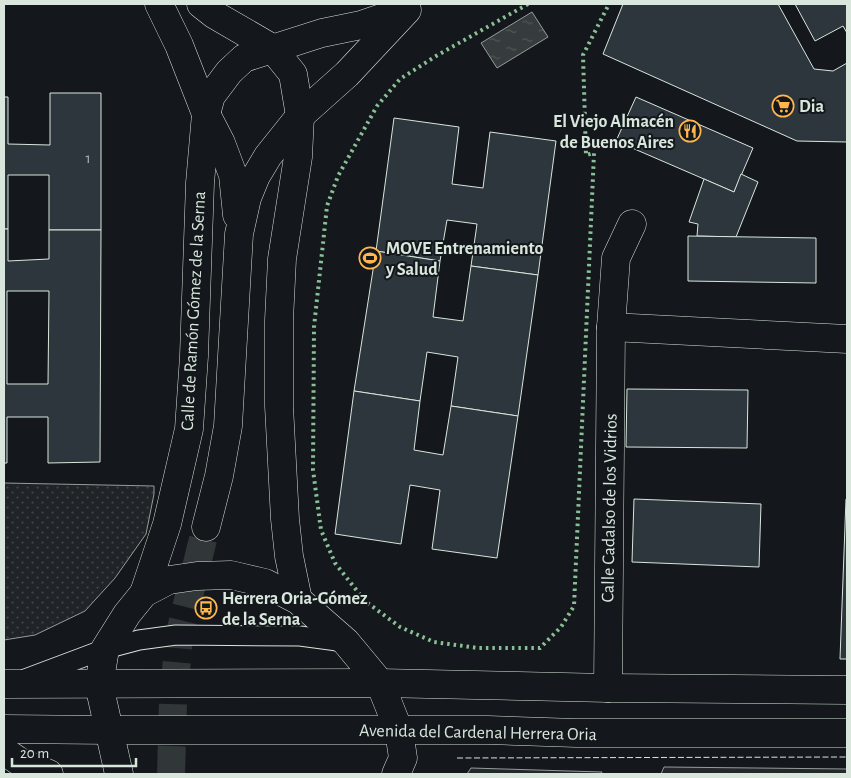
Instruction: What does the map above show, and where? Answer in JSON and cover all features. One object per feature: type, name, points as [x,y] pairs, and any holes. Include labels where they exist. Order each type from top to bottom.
[{"type":"street","name":"Calle de Ramón Gómez de la Serna","points":[[159,4],[179,45],[206,114],[221,143],[233,175],[239,234],[228,426],[219,476],[206,527]]},
{"type":"street","points":[[201,4],[272,48],[293,74],[300,116],[298,157],[282,259],[279,320],[279,406],[284,519],[298,600]]},
{"type":"street","name":"Calle de Ramón Gómez de la Serna","points":[[239,234],[247,198],[256,176],[268,156],[300,116],[347,74],[412,7]]},
{"type":"street","name":"Calle de Ramón Gómez de la Serna","points":[[144,593],[168,524],[190,428],[200,183],[206,114],[211,96],[229,72],[244,58],[322,33],[361,25],[412,7]]},
{"type":"street","name":"Calle Cadalso de los Vidrios","points":[[608,688],[611,327],[616,258],[632,224]]},
{"type":"street","points":[[611,327],[847,338]]},
{"type":"street","points":[[119,774],[99,685],[105,649],[127,614],[144,593],[169,580],[197,576],[231,575],[265,583],[298,600],[346,642],[380,683],[399,731],[403,758],[396,774]]},
{"type":"street","points":[[6,684],[380,683],[608,688],[847,690]]},
{"type":"street","name":"Avenida del Cardenal Herrera Oria","points":[[4,729],[488,730],[576,733],[847,734]]},
{"type":"street","points":[[4,751],[20,762],[49,774]]},
{"type":"lane","points":[[6,684],[105,649],[139,640],[176,635],[300,636],[346,642]]},
{"type":"shaded area","points":[[4,483],[154,486],[154,494],[146,534],[115,578],[85,611],[35,635],[4,640]]},
{"type":"shaded area","points":[[664,767],[847,769],[847,774],[661,774]]},
{"type":"shaded area","points":[[471,768],[602,772],[601,774],[467,774]]},
{"type":"water","points":[[532,12],[548,37],[497,68],[481,43]]},
{"type":"building","name":"Dia","points":[[623,4],[778,4],[814,69],[833,71],[847,63],[847,142],[797,141],[603,54]]},
{"type":"building","points":[[795,4],[847,4],[847,33],[843,26],[815,41]]},
{"type":"building","points":[[50,93],[101,93],[101,230],[49,230],[49,175],[8,175],[8,229],[4,229],[4,97],[8,97],[8,144],[50,145]]},
{"type":"building","points":[[636,97],[753,148],[734,192],[616,141]]},
{"type":"building","points":[[394,118],[459,127],[452,184],[483,188],[490,132],[556,141],[538,275],[471,266],[477,224],[447,220],[440,261],[376,251]]},
{"type":"building","points":[[741,174],[758,182],[736,237],[697,236],[698,224],[689,222],[704,179],[734,192]]},
{"type":"building","points":[[4,229],[8,229],[8,261],[49,259],[49,230],[101,230],[100,462],[48,463],[48,417],[7,417],[7,463],[4,463]],"holes":[[[7,291],[49,291],[48,384],[7,384]]]},
{"type":"building","points":[[688,236],[816,238],[816,283],[688,281]]},
{"type":"building","points":[[376,251],[440,261],[433,317],[463,321],[471,266],[538,275],[518,416],[451,406],[458,357],[427,352],[420,401],[354,391]]},
{"type":"building","points":[[627,389],[748,390],[747,448],[626,447]]},
{"type":"building","points":[[354,391],[420,401],[414,450],[443,455],[451,406],[518,416],[497,558],[432,549],[440,490],[410,485],[401,544],[335,534]]},
{"type":"building","points":[[634,499],[761,504],[759,567],[632,562]]},
{"type":"building","points":[[846,499],[847,659],[840,659]]},
{"type":"tunnel","points":[[171,774],[173,703],[179,637],[206,527]]},
{"type":"hedge","points":[[528,4],[436,56],[400,79],[377,106],[338,176],[327,206],[314,327],[313,470],[321,530],[335,563],[365,601],[400,627],[434,642],[478,648],[540,648],[561,627],[574,606],[594,153],[586,155],[583,55],[609,4]]},
{"type":"fence","points":[[457,758],[847,757]]},
{"type":"place","name":"Dia","points":[[783,106]]},
{"type":"place","name":"El Viejo Almacén de Buenos Aires","points":[[690,131]]},
{"type":"place","name":"MOVE Entrenamiento y Salud","points":[[370,258]]},
{"type":"place","name":"Herrera Oria-Gómez de la Serna","points":[[206,608]]}]
